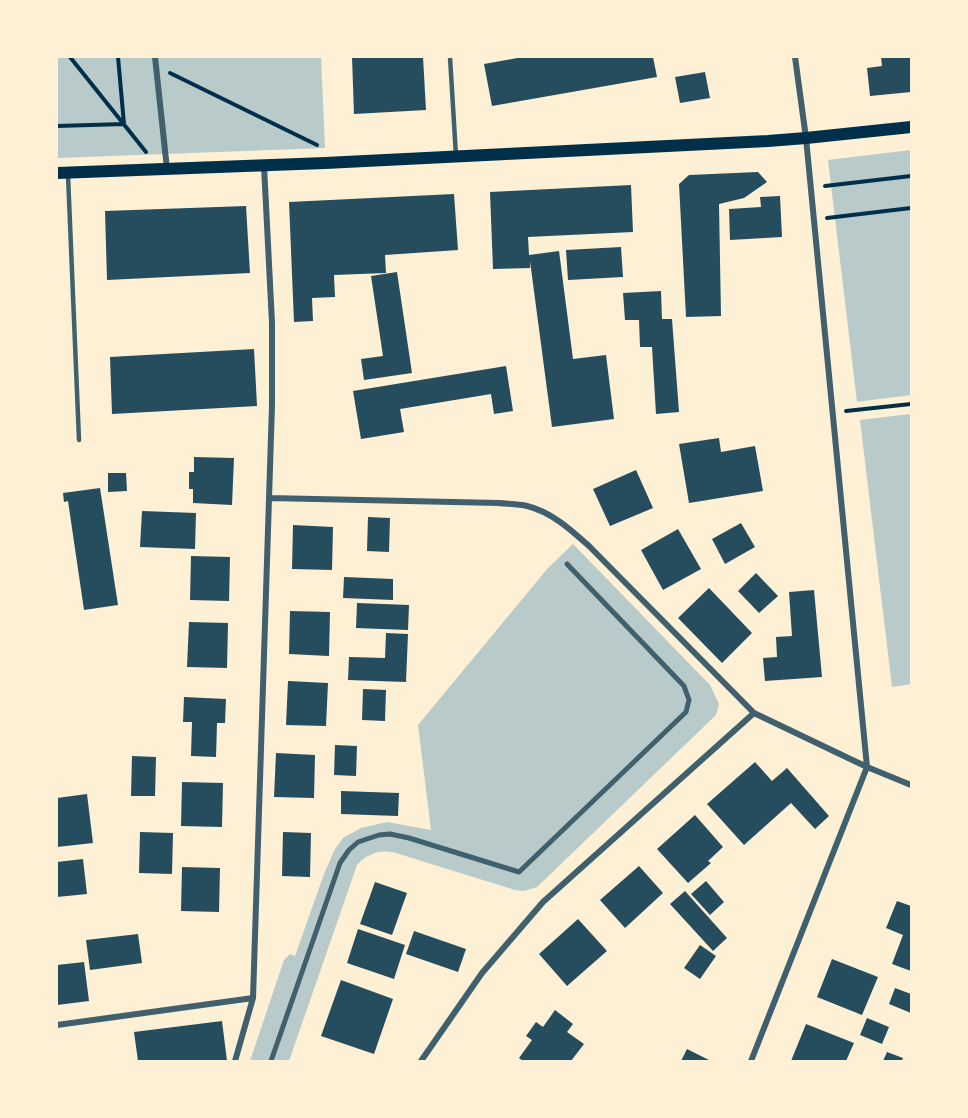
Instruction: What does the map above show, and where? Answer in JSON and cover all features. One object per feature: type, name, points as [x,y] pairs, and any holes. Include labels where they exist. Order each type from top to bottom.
[{"type":"main road","points":[[62,173],[806,138],[911,126]]},
{"type":"street","points":[[154,57],[166,169]]},
{"type":"street","points":[[751,1061],[867,767],[806,138],[795,57]]},
{"type":"street","points":[[235,1061],[253,998],[273,344],[264,165]]},
{"type":"street","points":[[269,498],[499,503],[528,506],[568,527],[590,547],[754,713],[867,767],[911,785]]},
{"type":"street","points":[[271,1061],[340,863],[352,847],[370,837],[394,834],[519,872],[686,712],[689,700],[684,686],[567,564]]},
{"type":"street","points":[[421,1061],[482,973],[543,902],[754,713]]},
{"type":"street","points":[[57,1025],[253,998]]},
{"type":"lane","points":[[450,57],[456,156]]},
{"type":"lane","points":[[62,173],[79,440]]},
{"type":"path","points":[[70,57],[149,155],[152,169]]},
{"type":"path","points":[[118,57],[124,124]]},
{"type":"path","points":[[156,66],[324,148]]},
{"type":"path","points":[[57,126],[124,124]]},
{"type":"path","points":[[811,188],[911,176]]},
{"type":"path","points":[[814,219],[911,208]]},
{"type":"path","points":[[833,413],[911,404]]},
{"type":"shaded area","points":[[57,57],[321,57],[325,148],[57,158]]},
{"type":"shaded area","points":[[911,150],[911,395],[857,402],[828,160]]},
{"type":"shaded area","points":[[911,414],[911,684],[892,687],[860,420]]},
{"type":"shaded area","points":[[573,544],[710,685],[719,704],[716,715],[537,887],[524,891],[515,890],[396,853],[380,852],[365,858],[357,865],[289,1061],[250,1061],[284,960],[290,954],[295,956],[335,849],[343,838],[361,828],[387,822],[431,830],[418,725],[548,568]]},
{"type":"building","points":[[352,57],[423,57],[426,110],[354,114]]},
{"type":"building","points":[[523,57],[653,57],[657,77],[492,106],[484,64]]},
{"type":"building","points":[[881,57],[911,57],[911,92],[870,96],[867,68],[882,66]]},
{"type":"building","points":[[705,72],[710,98],[680,103],[675,77]]},
{"type":"building","points":[[758,172],[767,182],[744,198],[719,204],[721,316],[686,317],[679,184],[689,175]]},
{"type":"building","points":[[631,185],[633,232],[528,237],[529,255],[559,251],[573,359],[606,355],[614,419],[552,427],[530,261],[530,268],[493,269],[490,192]]},
{"type":"building","points":[[454,194],[458,250],[385,255],[386,273],[334,275],[335,297],[312,298],[313,321],[294,322],[289,202]]},
{"type":"building","points":[[780,196],[782,237],[730,240],[729,209],[761,207],[760,197]]},
{"type":"building","points":[[246,206],[250,273],[107,280],[105,211]]},
{"type":"building","points":[[621,247],[623,277],[568,280],[566,250]]},
{"type":"building","points":[[397,272],[412,373],[364,380],[361,359],[383,356],[371,276]]},
{"type":"building","points":[[661,291],[662,319],[672,319],[679,412],[656,414],[652,347],[640,347],[639,320],[625,320],[623,293]]},
{"type":"building","points":[[254,349],[257,406],[112,414],[110,357]]},
{"type":"building","points":[[506,366],[513,411],[494,414],[491,394],[400,409],[404,432],[361,439],[353,391]]},
{"type":"building","points":[[719,438],[721,452],[755,446],[763,491],[689,503],[679,444]]},
{"type":"building","points":[[194,457],[234,458],[232,505],[193,503],[193,489],[189,489],[189,472],[194,472]]},
{"type":"building","points":[[636,470],[653,508],[610,526],[593,489]]},
{"type":"building","points":[[108,473],[126,473],[127,491],[108,492]]},
{"type":"building","points":[[100,488],[118,605],[84,610],[68,501],[64,502],[63,493]]},
{"type":"building","points":[[142,511],[196,513],[195,549],[140,547]]},
{"type":"building","points":[[368,517],[390,518],[389,552],[367,551]]},
{"type":"building","points":[[741,523],[755,547],[725,564],[712,539]]},
{"type":"building","points":[[293,525],[333,527],[332,570],[292,569]]},
{"type":"building","points":[[678,529],[701,569],[663,590],[641,550]]},
{"type":"building","points":[[191,556],[230,557],[229,601],[190,600]]},
{"type":"building","points":[[756,573],[778,596],[759,613],[738,591]]},
{"type":"building","points":[[344,577],[393,579],[393,600],[343,598]]},
{"type":"building","points":[[709,588],[752,633],[722,663],[678,618]]},
{"type":"building","points":[[814,590],[822,677],[765,681],[763,658],[777,657],[776,637],[792,636],[789,592]]},
{"type":"building","points":[[357,603],[409,605],[408,630],[356,628]]},
{"type":"building","points":[[290,611],[330,612],[329,656],[289,654]]},
{"type":"building","points":[[189,622],[228,623],[227,668],[187,667]]},
{"type":"building","points":[[386,633],[408,634],[406,682],[348,680],[349,657],[385,658]]},
{"type":"building","points":[[288,681],[328,683],[326,726],[286,725]]},
{"type":"building","points":[[363,689],[386,690],[385,721],[362,720]]},
{"type":"building","points":[[184,697],[226,699],[225,723],[217,723],[216,757],[191,756],[192,722],[183,722]]},
{"type":"building","points":[[335,745],[357,746],[356,776],[334,775]]},
{"type":"building","points":[[276,753],[315,755],[314,798],[274,797]]},
{"type":"building","points":[[132,756],[156,757],[155,796],[131,796]]},
{"type":"building","points":[[755,762],[772,781],[787,768],[829,816],[815,829],[791,803],[744,845],[707,804]]},
{"type":"building","points":[[182,782],[223,783],[222,827],[181,826]]},
{"type":"building","points":[[341,791],[399,793],[398,816],[341,814]]},
{"type":"building","points":[[87,794],[93,843],[57,847],[57,798]]},
{"type":"building","points":[[695,815],[723,847],[708,861],[711,863],[688,883],[657,849]]},
{"type":"building","points":[[140,832],[173,833],[172,874],[139,873]]},
{"type":"building","points":[[283,832],[311,833],[310,877],[282,876]]},
{"type":"building","points":[[83,859],[87,894],[57,897],[57,862]]},
{"type":"building","points":[[639,866],[663,893],[625,928],[600,900]]},
{"type":"building","points":[[182,867],[220,868],[219,912],[181,911]]},
{"type":"building","points":[[706,881],[724,902],[710,915],[691,894]]},
{"type":"building","points":[[375,882],[407,893],[392,935],[360,924]]},
{"type":"building","points":[[685,891],[727,938],[713,951],[670,904]]},
{"type":"building","points":[[897,901],[911,906],[911,971],[892,964],[903,935],[886,928]]},
{"type":"building","points":[[578,919],[607,951],[567,986],[539,954]]},
{"type":"building","points":[[358,929],[405,945],[394,979],[347,963]]},
{"type":"building","points":[[414,931],[466,949],[458,972],[406,954]]},
{"type":"building","points":[[138,934],[142,963],[90,970],[86,940]]},
{"type":"building","points":[[700,945],[716,956],[700,979],[684,968]]},
{"type":"building","points":[[832,959],[878,977],[862,1015],[817,997]]},
{"type":"building","points":[[84,962],[89,1001],[57,1005],[57,965]]},
{"type":"building","points":[[341,980],[393,999],[374,1054],[321,1036]]},
{"type":"building","points":[[895,988],[911,994],[911,1013],[889,1004]]},
{"type":"building","points":[[555,1010],[573,1024],[567,1032],[584,1044],[571,1061],[523,1061],[519,1058],[532,1040],[526,1036],[536,1022],[543,1027]]},
{"type":"building","points":[[867,1018],[889,1027],[882,1044],[860,1035]]},
{"type":"building","points":[[222,1021],[227,1061],[138,1061],[134,1032]]},
{"type":"building","points":[[806,1024],[854,1043],[846,1061],[791,1061]]},
{"type":"building","points":[[687,1049],[711,1061],[681,1061]]},
{"type":"building","points":[[887,1052],[903,1058],[902,1061],[883,1061]]}]
